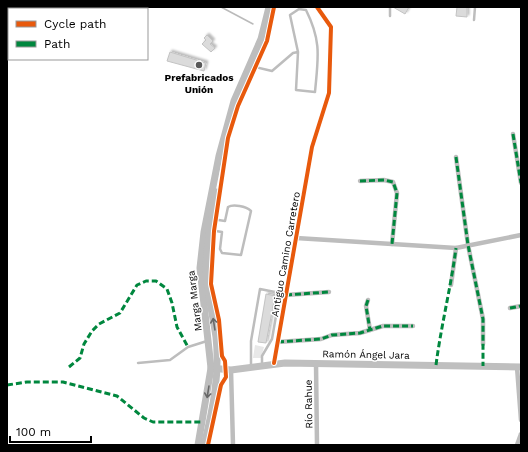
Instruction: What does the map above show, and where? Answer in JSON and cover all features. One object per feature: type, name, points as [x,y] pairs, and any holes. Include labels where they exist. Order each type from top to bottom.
[{"type":"main road","name":"Marga Marga","points":[[204,445],[216,391],[200,268],[208,210],[219,156],[234,101],[261,39],[269,7]]},
{"type":"main road","name":"Marga Marga","points":[[198,445],[214,369],[216,337],[206,270],[210,230],[226,132]]},
{"type":"main road","name":"Ramón Ángel Jara","points":[[214,369],[231,370],[274,363],[519,367]]},
{"type":"street","name":"Antiguo Camino Carretero","points":[[274,363],[312,147],[329,93],[331,27],[317,7]]},
{"type":"street","points":[[513,134],[521,183]]},
{"type":"street","points":[[456,157],[468,245],[483,319],[483,344]]},
{"type":"street","points":[[360,181],[384,180],[393,182],[396,186],[397,193],[392,244]]},
{"type":"street","points":[[296,238],[456,248],[521,235]]},
{"type":"street","points":[[451,285],[456,248]]},
{"type":"street","points":[[286,296],[328,292]]},
{"type":"street","points":[[368,300],[366,306],[370,330]]},
{"type":"street","points":[[510,308],[521,306]]},
{"type":"street","points":[[278,342],[321,339],[332,335],[360,333],[383,326],[413,326]]},
{"type":"street","name":"Río Rahue","points":[[316,363],[317,445]]},
{"type":"street","points":[[519,367],[521,420]]},
{"type":"street","points":[[231,370],[233,445]]},
{"type":"street","points":[[517,445],[521,434]]},
{"type":"lane","points":[[390,7],[390,16]]},
{"type":"lane","points":[[474,20],[475,7]]},
{"type":"lane","points":[[299,9],[306,10],[314,27],[318,45],[315,92],[296,90],[298,52],[290,15],[299,9]]},
{"type":"lane","points":[[250,66],[272,71],[293,53],[298,52]]},
{"type":"lane","points":[[210,230],[222,232],[220,248],[222,253],[241,255],[251,211],[248,208],[232,205],[228,207],[226,221],[212,219]]},
{"type":"lane","points":[[251,367],[251,341],[260,289],[280,293],[272,339],[262,356],[262,365]]},
{"type":"lane","points":[[138,363],[170,360],[188,347],[209,340]]},
{"type":"shaded area","points":[[255,345],[264,347],[261,358],[253,358]]},
{"type":"building","points":[[393,7],[409,7],[405,14]]},
{"type":"building","points":[[457,7],[467,7],[467,17],[456,16]]},
{"type":"building","points":[[207,35],[213,41],[210,44],[215,48],[211,52],[202,44],[206,40],[204,38]]},
{"type":"building","points":[[170,52],[206,63],[204,71],[167,61]]},
{"type":"building","points":[[266,294],[275,296],[266,343],[258,342]]},
{"type":"waterway","points":[[221,7],[253,24]]},
{"type":"marked path","points":[[513,134],[521,183]]},
{"type":"marked path","points":[[456,157],[468,245],[483,319],[483,366]]},
{"type":"marked path","points":[[360,181],[384,180],[393,182],[397,193],[392,244]]},
{"type":"marked path","points":[[436,365],[456,248]]},
{"type":"marked path","points":[[69,367],[80,358],[84,344],[92,331],[99,324],[120,313],[137,285],[146,281],[156,281],[167,289],[172,303],[177,327],[188,347]]},
{"type":"marked path","points":[[286,295],[329,292]]},
{"type":"marked path","points":[[368,300],[366,306],[370,330]]},
{"type":"marked path","points":[[510,308],[521,306]]},
{"type":"marked path","points":[[278,342],[321,339],[332,335],[360,333],[383,326],[413,326]]},
{"type":"marked path","points":[[7,385],[27,382],[63,382],[117,396],[144,418],[153,422],[203,422]]},
{"type":"cycle path","points":[[208,445],[221,385],[226,377],[225,361],[222,356],[219,320],[211,284],[214,231],[228,138],[238,106],[267,41],[274,7]]},
{"type":"cycle path","points":[[274,363],[312,147],[329,93],[331,27],[317,7]]},
{"type":"place","name":"Prefabricados Unión","points":[[199,65]]}]
